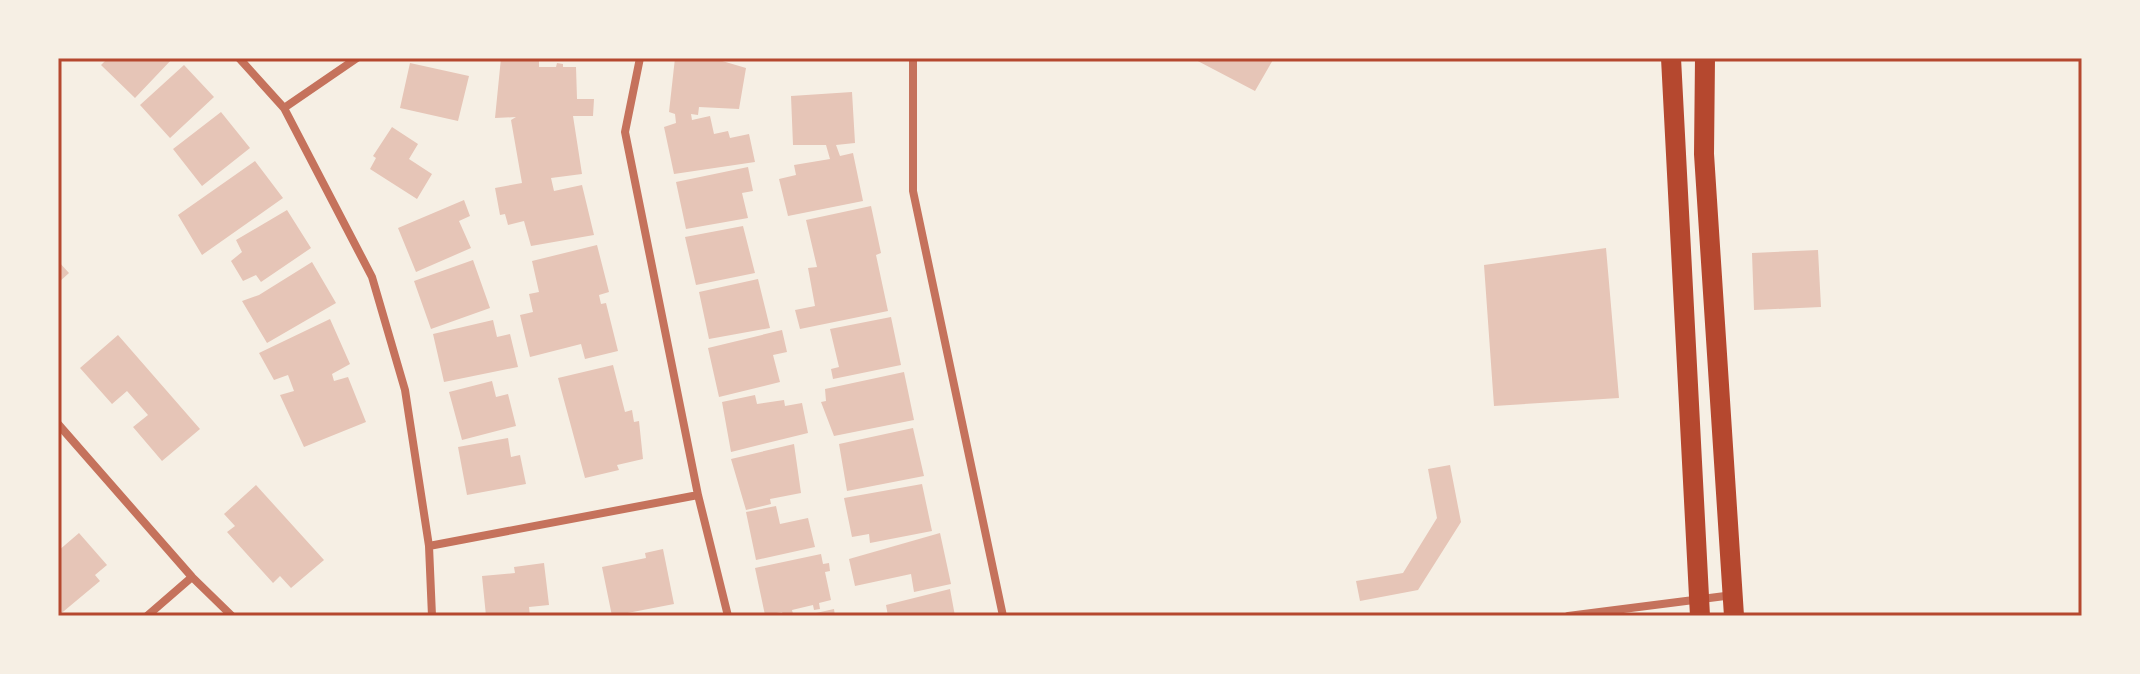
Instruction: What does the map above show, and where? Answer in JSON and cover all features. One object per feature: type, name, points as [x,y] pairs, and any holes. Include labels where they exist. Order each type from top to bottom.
[{"type":"main road","points":[[1671,58],[1699,608]]},
{"type":"main road","points":[[1705,58],[1704,154],[1734,606]]},
{"type":"street","points":[[239,58],[284,108],[372,277],[405,390],[429,546],[432,616]]},
{"type":"street","points":[[284,108],[357,58]]},
{"type":"street","points":[[640,58],[625,132],[698,495],[728,616]]},
{"type":"street","points":[[913,58],[913,191],[1003,616]]},
{"type":"street","points":[[58,424],[192,577],[232,616]]},
{"type":"street","points":[[429,546],[698,495]]},
{"type":"street","points":[[147,616],[192,577]]},
{"type":"street","points":[[1568,616],[1734,606]]},
{"type":"building","points":[[108,58],[173,58],[135,98],[101,65]]},
{"type":"building","points":[[501,58],[539,58],[539,67],[556,67],[557,63],[563,64],[563,67],[576,67],[577,99],[594,99],[593,116],[573,116],[582,174],[551,178],[554,191],[582,185],[594,235],[531,246],[524,221],[508,225],[505,214],[500,215],[495,188],[522,183],[511,120],[516,117],[495,118]]},
{"type":"building","points":[[675,58],[712,58],[746,68],[739,109],[699,107],[698,115],[691,114],[692,120],[710,116],[714,134],[728,131],[730,138],[749,134],[755,162],[674,174],[664,127],[676,123],[675,114],[669,112]]},
{"type":"building","points":[[1192,58],[1274,58],[1255,91]]},
{"type":"building","points":[[410,63],[469,76],[458,121],[400,108]]},
{"type":"building","points":[[184,65],[214,97],[170,138],[140,105]]},
{"type":"building","points":[[852,92],[855,143],[836,145],[840,156],[853,153],[863,201],[788,216],[779,179],[796,175],[794,165],[830,159],[826,145],[793,145],[791,96]]},
{"type":"building","points":[[221,112],[250,148],[202,186],[173,149]]},
{"type":"building","points":[[392,127],[418,144],[409,159],[432,174],[417,199],[370,169],[376,158],[373,156]]},
{"type":"building","points":[[255,161],[283,198],[202,255],[178,215]]},
{"type":"building","points":[[748,167],[753,191],[742,193],[748,218],[686,229],[676,182]]},
{"type":"building","points":[[464,200],[470,216],[459,221],[471,248],[416,272],[398,228]]},
{"type":"building","points":[[871,206],[881,253],[876,255],[888,311],[800,329],[795,310],[815,306],[808,268],[817,267],[806,220]]},
{"type":"building","points":[[287,210],[311,248],[261,282],[256,275],[243,281],[231,261],[242,252],[236,240]]},
{"type":"building","points":[[743,226],[755,273],[696,285],[685,237]]},
{"type":"building","points":[[597,245],[609,292],[599,295],[601,304],[606,303],[618,351],[585,359],[581,344],[530,357],[520,315],[533,312],[529,294],[539,292],[532,261]]},
{"type":"building","points":[[1606,248],[1619,398],[1494,406],[1484,265]]},
{"type":"building","points":[[1818,250],[1821,307],[1754,310],[1752,253]]},
{"type":"building","points":[[473,260],[490,308],[431,329],[414,281]]},
{"type":"building","points":[[58,261],[69,273],[58,283]]},
{"type":"building","points":[[312,262],[336,303],[267,343],[242,301],[259,295]]},
{"type":"building","points":[[758,279],[770,328],[709,339],[699,292]]},
{"type":"building","points":[[891,317],[901,365],[833,379],[831,369],[839,367],[830,329]]},
{"type":"building","points":[[330,319],[350,364],[332,374],[334,381],[348,377],[366,422],[304,447],[280,395],[294,391],[288,375],[274,380],[259,353]]},
{"type":"building","points":[[493,320],[497,337],[510,334],[518,367],[444,382],[433,334]]},
{"type":"building","points":[[782,330],[787,352],[773,355],[780,382],[719,397],[708,348]]},
{"type":"building","points":[[118,335],[200,429],[162,461],[133,427],[148,415],[127,391],[112,404],[80,368]]},
{"type":"building","points":[[613,365],[625,412],[632,410],[634,422],[639,421],[643,459],[617,465],[619,470],[585,478],[558,378]]},
{"type":"building","points":[[904,372],[914,420],[834,436],[821,402],[826,401],[825,389]]},
{"type":"building","points":[[492,381],[496,397],[508,394],[516,426],[462,440],[449,392]]},
{"type":"building","points":[[755,395],[757,404],[784,400],[785,406],[802,403],[808,433],[731,452],[722,402]]},
{"type":"building","points":[[913,428],[924,476],[847,491],[839,444]]},
{"type":"building","points":[[508,438],[511,457],[520,455],[526,484],[467,495],[458,447]]},
{"type":"building","points":[[794,444],[801,493],[770,499],[771,504],[746,510],[731,459]]},
{"type":"building","points":[[1450,465],[1461,522],[1418,590],[1360,601],[1356,581],[1403,573],[1437,518],[1428,469]]},
{"type":"building","points":[[922,484],[932,531],[870,543],[869,534],[852,537],[844,498]]},
{"type":"building","points":[[256,485],[324,560],[291,588],[280,576],[273,583],[227,532],[235,526],[224,514]]},
{"type":"building","points":[[776,506],[780,524],[808,518],[815,547],[756,560],[746,512]]},
{"type":"building","points":[[79,533],[107,565],[95,575],[100,581],[58,616],[58,551]]},
{"type":"building","points":[[940,533],[951,584],[914,592],[911,574],[855,586],[849,559]]},
{"type":"building","points":[[663,549],[674,604],[612,616],[602,567],[646,558],[645,553]]},
{"type":"building","points":[[821,554],[823,564],[829,563],[830,571],[825,572],[831,600],[819,603],[820,609],[814,610],[813,605],[792,610],[793,614],[784,616],[782,612],[765,615],[755,568]]},
{"type":"building","points":[[544,563],[549,605],[529,607],[530,616],[486,616],[482,576],[515,573],[514,567]]},
{"type":"building","points":[[950,589],[955,616],[888,616],[886,605]]},
{"type":"building","points":[[834,609],[835,616],[807,615]]}]
